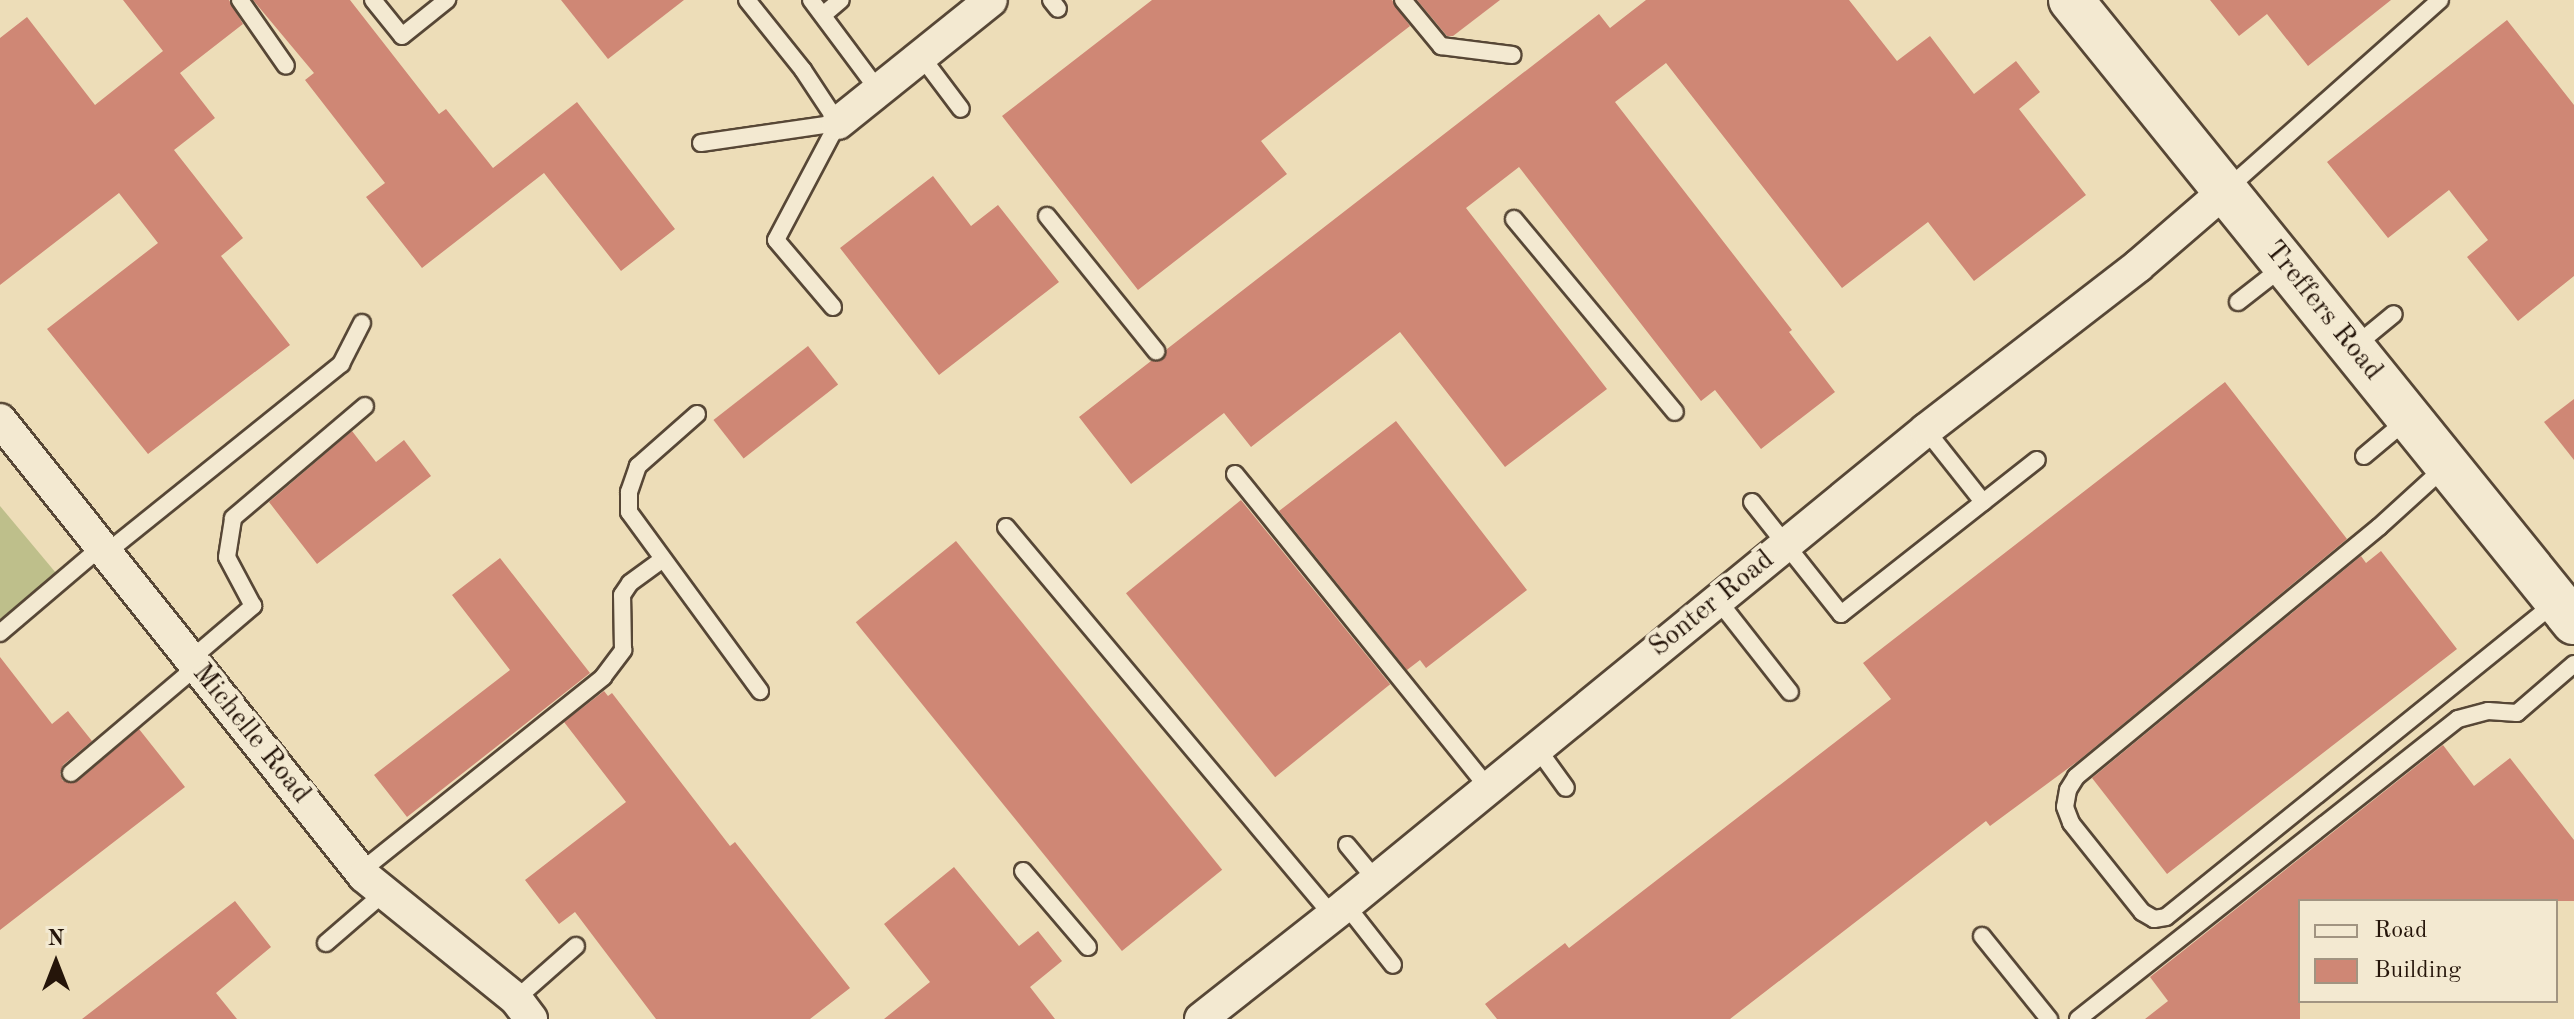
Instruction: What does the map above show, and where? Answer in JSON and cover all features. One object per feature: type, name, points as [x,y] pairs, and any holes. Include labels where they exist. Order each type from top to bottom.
[{"type":"street","points":[[838,123],[991,0]]},
{"type":"street","name":"Treffers Road","points":[[2071,0],[2566,612]]},
{"type":"street","name":"Sonter Road","points":[[1201,1019],[1376,880],[1926,430],[2138,266],[2225,191]]},
{"type":"street","name":"Michelle Road","points":[[0,420],[372,882],[523,1009]]},
{"type":"lane","points":[[240,0],[286,66]]},
{"type":"lane","points":[[373,0],[402,36],[447,0]]},
{"type":"lane","points":[[747,0],[803,70],[838,123]]},
{"type":"lane","points":[[811,0],[878,90]]},
{"type":"lane","points":[[823,15],[841,0]]},
{"type":"lane","points":[[1403,0],[1441,46],[1512,55]]},
{"type":"lane","points":[[2225,191],[2440,0]]},
{"type":"lane","points":[[921,56],[961,109]]},
{"type":"lane","points":[[701,143],[838,123]]},
{"type":"lane","points":[[833,307],[776,240],[838,123]]},
{"type":"lane","points":[[1047,216],[1156,351]]},
{"type":"lane","points":[[1514,219],[1675,412]]},
{"type":"lane","points":[[2238,302],[2285,265]]},
{"type":"lane","points":[[2353,347],[2394,314]]},
{"type":"lane","points":[[0,633],[341,364],[362,323]]},
{"type":"lane","points":[[71,773],[253,606],[227,557],[233,518],[365,406]]},
{"type":"lane","points":[[697,414],[638,466],[629,492],[629,512],[760,691]]},
{"type":"lane","points":[[2364,456],[2410,418]]},
{"type":"lane","points":[[1926,430],[1983,502]]},
{"type":"lane","points":[[1752,502],[1841,614],[2037,460]]},
{"type":"lane","points":[[2447,465],[2379,527],[2076,777],[2068,790],[2065,807],[2071,823],[2142,912],[2154,919],[2166,917],[2566,612]]},
{"type":"lane","points":[[1235,474],[1488,788]]},
{"type":"lane","points":[[1006,527],[1339,910],[1393,965]]},
{"type":"lane","points":[[326,943],[372,882],[603,677],[623,650],[622,595],[630,583],[662,560]]},
{"type":"lane","points":[[1717,599],[1790,692]]},
{"type":"lane","points":[[2078,1019],[2458,719],[2488,711],[2517,713],[2574,664]]},
{"type":"lane","points":[[1537,748],[1566,788]]},
{"type":"lane","points":[[1347,845],[1376,880]]},
{"type":"lane","points":[[1023,871],[1088,947]]},
{"type":"lane","points":[[1982,936],[2049,1019]]},
{"type":"lane","points":[[523,1009],[576,946]]},
{"type":"green space","points":[[0,506],[56,573],[0,619]]},
{"type":"building","points":[[123,0],[229,0],[243,24],[180,73],[215,118],[174,150],[243,238],[221,256],[290,345],[148,454],[47,329],[158,243],[119,193],[0,285],[0,38],[27,17],[95,105],[163,51]]},
{"type":"building","points":[[253,0],[350,0],[439,114],[446,109],[493,168],[577,102],[675,229],[621,271],[544,173],[422,268],[366,197],[385,183],[305,80],[314,73]]},
{"type":"building","points":[[561,0],[684,0],[608,59]]},
{"type":"building","points":[[1152,0],[1392,0],[1410,26],[1261,141],[1287,174],[1138,290],[1002,116]]},
{"type":"building","points":[[1417,0],[1500,0],[1453,36],[1447,36]]},
{"type":"building","points":[[1646,0],[1849,0],[1897,61],[1930,36],[1974,94],[2016,61],[2040,92],[2019,109],[2086,195],[1974,281],[1928,222],[1842,288],[1666,63],[1615,102],[1792,330],[1789,332],[1835,392],[1761,449],[1715,390],[1701,401],[1519,167],[1466,208],[1607,389],[1505,467],[1400,332],[1251,447],[1224,413],[1131,484],[1079,417],[1151,361],[1162,360],[1167,349],[1599,14],[1610,28]]},
{"type":"building","points":[[2210,0],[2391,0],[2308,66],[2267,14],[2239,36]]},
{"type":"building","points":[[2507,20],[2574,105],[2574,276],[2518,321],[2467,257],[2488,240],[2449,190],[2388,238],[2327,162]]},
{"type":"building","points":[[933,176],[971,226],[998,205],[1059,282],[939,375],[840,248]]},
{"type":"building","points":[[808,346],[838,385],[744,458],[713,420]]},
{"type":"building","points":[[2225,382],[2347,539],[2078,761],[1990,826],[1986,821],[1730,1019],[1497,1019],[1485,1004],[1565,943],[1569,948],[1891,699],[1863,663]]},
{"type":"building","points":[[2574,399],[2574,460],[2544,422]]},
{"type":"building","points":[[1396,421],[1527,590],[1426,668],[1420,660],[1407,670],[1279,511]]},
{"type":"building","points":[[352,431],[376,462],[404,440],[431,476],[317,564],[269,502]]},
{"type":"building","points":[[1241,500],[1390,684],[1275,777],[1126,593]]},
{"type":"building","points":[[956,541],[1222,870],[1122,951],[856,622]]},
{"type":"building","points":[[2381,551],[2457,649],[2167,874],[2092,778],[2361,556],[2366,563]]},
{"type":"building","points":[[500,558],[590,673],[407,817],[374,775],[510,670],[452,595]]},
{"type":"building","points":[[0,657],[52,724],[68,711],[92,741],[63,765],[60,774],[63,781],[78,781],[139,729],[185,787],[0,930]]},
{"type":"building","points":[[604,691],[608,696],[612,693],[730,846],[735,842],[850,988],[810,1019],[656,1019],[575,912],[559,924],[525,880],[626,802],[564,722]]},
{"type":"building","points":[[2443,745],[2474,786],[2510,758],[2574,840],[2574,901],[2298,899],[2300,1019],[2145,1019],[2168,1001],[2150,977]]},
{"type":"building","points":[[954,867],[1019,946],[1038,931],[1062,961],[1030,987],[1055,1019],[884,1019],[930,982],[884,924]]},
{"type":"building","points":[[235,901],[271,947],[216,993],[237,1019],[82,1019]]}]
